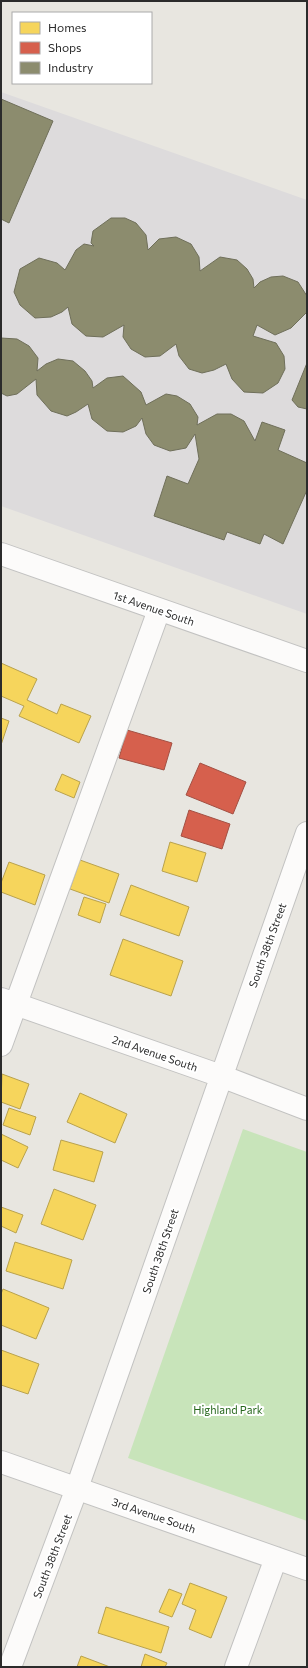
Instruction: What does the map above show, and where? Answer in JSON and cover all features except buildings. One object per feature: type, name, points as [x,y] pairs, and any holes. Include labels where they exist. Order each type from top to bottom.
[{"type":"street","name":"1st Avenue South","points":[[1,554],[307,661]]},
{"type":"street","points":[[1,1045],[8,1002],[159,610]]},
{"type":"street","name":"South 38th Street","points":[[10,1667],[77,1488],[307,833]]},
{"type":"street","name":"2nd Avenue South","points":[[8,1002],[221,1076],[307,1109]]},
{"type":"street","name":"3rd Avenue South","points":[[1,1462],[307,1569]]},
{"type":"street","points":[[236,1667],[276,1558]]},
{"type":"shaded area","points":[[1,92],[307,200],[307,614],[1,506]]},
{"type":"green space","name":"Highland Park","points":[[243,1129],[307,1152],[307,1521],[128,1458]]}]
